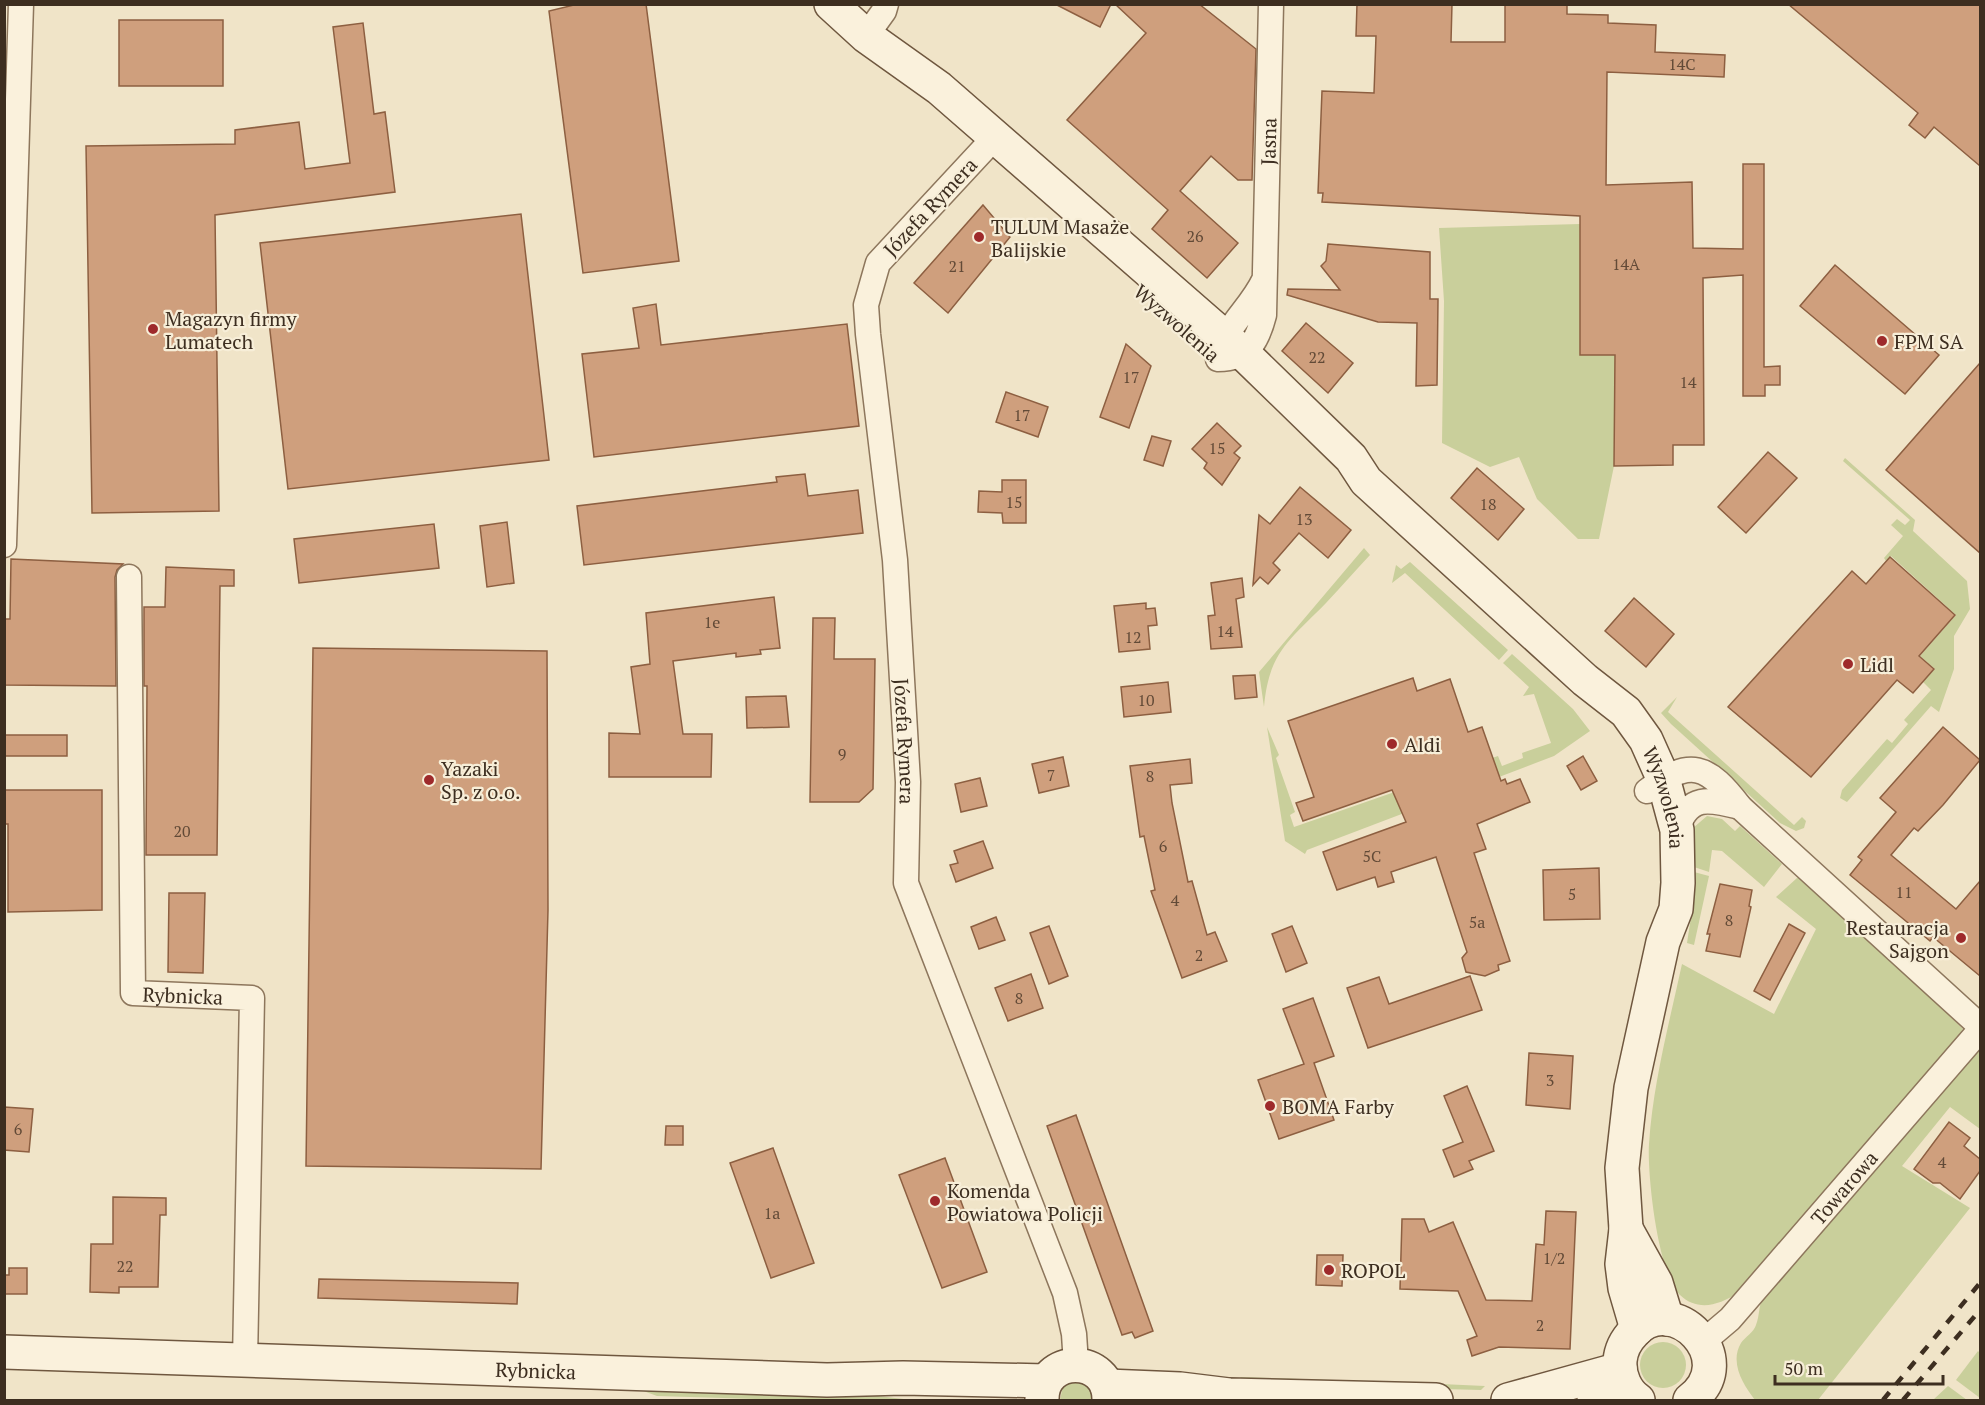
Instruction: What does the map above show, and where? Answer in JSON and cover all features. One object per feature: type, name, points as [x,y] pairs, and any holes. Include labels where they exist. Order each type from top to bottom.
[{"type":"street","points":[[4,545],[21,4]]},
{"type":"street","name":"Wyzwolenia","points":[[831,4],[866,36],[872,57],[988,144],[1229,350],[1351,458],[1366,481],[1585,680],[1626,712],[1646,740],[1655,784],[1663,942]]},
{"type":"street","points":[[866,36],[886,4]]},
{"type":"street","name":"Jasna","points":[[1229,350],[1255,342],[1264,315],[1271,4]]},
{"type":"street","name":"Józefa Rymera","points":[[988,144],[878,263],[866,305],[895,560],[908,783],[906,883],[1065,1293],[1074,1334],[1076,1364]]},
{"type":"street","name":"Rybnicka","points":[[129,577],[133,993],[252,998],[245,1361]]},
{"type":"street","name":"Towarowa","points":[[1655,784],[1678,770],[1704,772],[1980,1028],[1730,1319],[1704,1341]]},
{"type":"street","name":"Wyzwolenia","points":[[1652,1324],[1656,1283],[1626,1229],[1622,1168],[1631,1088],[1663,942],[1676,909],[1677,830],[1655,784]]},
{"type":"street","points":[[1677,830],[1686,810],[1694,804],[1719,801],[1740,807]]},
{"type":"street","points":[[1630,1389],[1621,1354],[1626,1340],[1652,1324],[1681,1322],[1694,1330],[1704,1341],[1709,1355],[1704,1394]]},
{"type":"street","name":"Rybnicka","points":[[4,1352],[827,1380],[903,1378],[1044,1391]]},
{"type":"street","points":[[1044,1391],[1059,1368],[1076,1364],[1095,1370],[1108,1393],[1160,1387],[1214,1398],[1436,1401]]},
{"type":"street","name":"Rybnicka","points":[[827,1380],[971,1401]]},
{"type":"street","points":[[1508,1401],[1630,1389]]},
{"type":"street","points":[[1594,1401],[1630,1389]]},
{"type":"green space","points":[[1580,224],[1580,355],[1615,355],[1614,466],[1599,539],[1578,539],[1537,499],[1519,457],[1490,467],[1442,443],[1444,301],[1439,228]]},
{"type":"green space","points":[[1845,458],[1915,520],[1913,531],[1967,581],[1970,609],[1954,636],[1954,669],[1939,712],[1931,706],[1847,802],[1840,798],[1842,790],[1887,739],[1892,743],[1908,724],[1904,720],[1931,690],[1923,682],[1935,669],[1920,656],[1956,615],[1891,556],[1886,561],[1884,558],[1903,536],[1891,525],[1897,519],[1905,525],[1910,520],[1843,461]]},
{"type":"green space","points":[[1364,548],[1370,555],[1292,637],[1276,659],[1264,707],[1259,672]]},
{"type":"green space","points":[[1410,562],[1508,650],[1499,660],[1405,573],[1392,583],[1396,565],[1401,569]]},
{"type":"green space","points":[[1512,654],[1573,709],[1590,731],[1554,756],[1307,850],[1305,854],[1285,841],[1267,727],[1279,755],[1276,758],[1295,812],[1290,815],[1294,827],[1498,756],[1502,766],[1523,758],[1522,753],[1551,743],[1534,694],[1523,696],[1529,687],[1503,663]]},
{"type":"green space","points":[[1677,697],[1668,712],[1794,825],[1802,817],[1806,821],[1804,828],[1796,831],[1780,823],[1671,724],[1661,713]]},
{"type":"green space","points":[[1707,816],[1722,819],[1735,831],[1740,826],[1782,864],[1764,887],[1722,851],[1712,850],[1709,872],[1694,867],[1693,828]]},
{"type":"green space","points":[[1694,872],[1709,876],[1694,945],[1687,943],[1693,904]]},
{"type":"green space","points":[[1797,878],[1808,879],[1963,1029],[1908,1105],[1738,1293],[1709,1305],[1694,1304],[1680,1295],[1672,1284],[1666,1267],[1652,1200],[1649,1158],[1651,1121],[1658,1076],[1682,964],[1774,1014],[1816,929],[1776,897]]},
{"type":"green space","points":[[1980,1040],[1980,1129],[1950,1107],[1902,1166],[1970,1208],[1818,1400],[1755,1400],[1739,1374],[1737,1358],[1741,1343],[1755,1328],[1763,1298]]},
{"type":"green space","points":[[1663,1342],[1679,1349],[1686,1365],[1679,1381],[1663,1388],[1647,1381],[1640,1365],[1647,1349]]},
{"type":"green space","points":[[1978,1351],[1980,1353],[1980,1398],[1956,1380]]},
{"type":"green space","points":[[1240,1377],[1363,1381],[1357,1387],[1246,1383]]},
{"type":"green space","points":[[1077,1380],[1090,1388],[1092,1400],[1060,1400],[1063,1386]]},
{"type":"green space","points":[[1397,1382],[1485,1386],[1481,1390],[1404,1388]]},
{"type":"green space","points":[[1948,1386],[1967,1400],[1933,1400]]},
{"type":"green space","points":[[638,1389],[861,1394],[912,1400],[790,1400],[657,1396]]},
{"type":"building","points":[[578,4],[646,4],[679,261],[583,273],[549,11]]},
{"type":"building","points":[[1055,4],[1111,4],[1100,27]]},
{"type":"building","points":[[1115,4],[1199,4],[1256,49],[1252,180],[1238,180],[1211,156],[1180,191],[1238,243],[1207,278],[1152,229],[1168,210],[1067,120],[1146,33]]},
{"type":"building","points":[[1357,4],[1452,4],[1451,42],[1505,42],[1505,4],[1567,4],[1567,14],[1608,15],[1608,23],[1656,25],[1655,52],[1725,55],[1724,77],[1607,72],[1606,185],[1692,182],[1693,248],[1743,249],[1743,164],[1764,164],[1764,367],[1780,366],[1780,385],[1765,385],[1765,396],[1743,396],[1743,275],[1703,278],[1704,445],[1673,445],[1673,465],[1614,466],[1615,355],[1580,355],[1580,216],[1322,202],[1323,193],[1318,193],[1322,91],[1374,93],[1376,36],[1356,36]]},
{"type":"building","points":[[1788,4],[1980,4],[1980,166],[1934,127],[1925,138],[1909,125],[1918,113]]},
{"type":"building","points":[[119,20],[223,20],[223,86],[119,86]]},
{"type":"building","name":"Magazyn firmy Lumatech","points":[[363,23],[374,114],[385,112],[395,192],[215,215],[219,511],[92,513],[86,146],[235,144],[235,130],[299,122],[305,169],[350,163],[333,27]]},
{"type":"building","points":[[983,205],[1010,237],[948,313],[914,283]]},
{"type":"building","points":[[521,214],[549,460],[288,489],[260,243]]},
{"type":"building","points":[[1328,244],[1430,252],[1430,299],[1438,299],[1437,385],[1416,386],[1417,323],[1378,322],[1287,295],[1288,289],[1340,290],[1321,266],[1326,261]]},
{"type":"building","name":"FPM SA","points":[[1835,265],[1939,355],[1905,394],[1800,306]]},
{"type":"building","points":[[656,304],[661,345],[847,324],[859,426],[594,457],[582,354],[639,348],[633,308]]},
{"type":"building","points":[[1306,323],[1353,363],[1328,393],[1282,351]]},
{"type":"building","points":[[1126,344],[1151,366],[1129,428],[1100,417]]},
{"type":"building","points":[[1980,363],[1980,553],[1886,470]]},
{"type":"building","points":[[1006,392],[1048,407],[1038,437],[996,422]]},
{"type":"building","points":[[1217,423],[1241,446],[1234,453],[1240,458],[1222,485],[1204,468],[1207,463],[1192,449]]},
{"type":"building","points":[[1152,436],[1171,441],[1163,466],[1144,460]]},
{"type":"building","points":[[1768,452],[1797,478],[1746,533],[1718,507]]},
{"type":"building","points":[[1477,468],[1524,509],[1498,540],[1451,498]]},
{"type":"building","points":[[805,474],[808,496],[858,490],[863,533],[584,565],[577,506],[777,482],[776,477]]},
{"type":"building","points":[[1002,480],[1026,480],[1026,523],[1003,523],[1002,513],[978,512],[979,491],[1002,492]]},
{"type":"building","points":[[1300,487],[1351,530],[1328,558],[1299,533],[1273,563],[1280,570],[1268,584],[1260,577],[1253,585],[1259,515],[1270,524]]},
{"type":"building","points":[[507,522],[514,583],[487,587],[480,526]]},
{"type":"building","points":[[434,524],[439,568],[299,583],[294,539]]},
{"type":"building","name":"Lidl","points":[[1890,557],[1955,615],[1919,656],[1934,669],[1913,693],[1897,680],[1811,777],[1728,707],[1852,571],[1866,584]]},
{"type":"building","points":[[11,559],[123,564],[117,570],[115,577],[116,686],[4,685],[4,619],[10,619]]},
{"type":"building","points":[[166,567],[234,570],[234,586],[220,586],[217,855],[146,855],[147,686],[144,686],[144,607],[165,607]]},
{"type":"building","points":[[1242,578],[1244,597],[1236,599],[1242,647],[1211,649],[1208,616],[1215,615],[1211,583]]},
{"type":"building","points":[[774,597],[780,648],[760,650],[761,654],[736,657],[736,653],[673,661],[683,734],[712,734],[711,777],[609,777],[609,733],[640,734],[631,667],[650,664],[646,613]]},
{"type":"building","points":[[1634,598],[1674,634],[1646,667],[1605,631]]},
{"type":"building","points":[[1146,603],[1146,609],[1155,608],[1157,625],[1148,626],[1150,649],[1119,652],[1114,606]]},
{"type":"building","points":[[813,618],[835,618],[834,659],[875,659],[873,789],[859,802],[810,802]]},
{"type":"building","name":"Yazaki Sp. z o.o.","points":[[313,648],[547,651],[548,910],[541,1169],[306,1166]]},
{"type":"building","points":[[1255,675],[1257,697],[1235,699],[1233,676]]},
{"type":"building","points":[[1413,678],[1417,691],[1450,679],[1468,732],[1482,727],[1501,781],[1505,779],[1507,784],[1520,779],[1530,802],[1477,824],[1486,849],[1474,853],[1510,961],[1498,965],[1499,970],[1485,976],[1466,972],[1462,958],[1467,952],[1436,857],[1391,872],[1394,882],[1378,887],[1375,877],[1337,890],[1323,852],[1406,822],[1392,790],[1303,821],[1296,803],[1314,797],[1288,721]]},
{"type":"building","points":[[1168,682],[1171,712],[1124,717],[1121,687]]},
{"type":"building","points":[[786,696],[789,727],[747,728],[746,697]]},
{"type":"building","points":[[1943,727],[1980,760],[1943,805],[1918,831],[1914,828],[1891,855],[1956,909],[1980,881],[1980,976],[1933,937],[1930,941],[1850,875],[1862,860],[1858,857],[1896,812],[1880,798]]},
{"type":"building","points":[[4,735],[67,735],[67,756],[4,756]]},
{"type":"building","points":[[1583,756],[1597,781],[1581,790],[1567,766]]},
{"type":"building","points":[[1063,757],[1069,786],[1039,793],[1032,764]]},
{"type":"building","points":[[1190,759],[1192,783],[1170,785],[1172,803],[1188,882],[1192,881],[1207,935],[1215,932],[1227,961],[1182,978],[1151,891],[1155,890],[1144,836],[1140,837],[1130,766]]},
{"type":"building","points":[[980,778],[987,806],[961,812],[955,784]]},
{"type":"building","points":[[4,790],[102,790],[102,910],[8,912],[8,824],[4,824]]},
{"type":"building","points":[[983,841],[993,868],[956,882],[950,865],[958,863],[954,851]]},
{"type":"building","points":[[1599,868],[1600,919],[1544,920],[1543,870]]},
{"type":"building","points":[[1720,884],[1752,890],[1749,906],[1751,907],[1740,957],[1706,951],[1710,934],[1707,934]]},
{"type":"building","points":[[169,893],[205,893],[203,973],[168,972]]},
{"type":"building","points":[[996,917],[1005,940],[979,949],[971,927]]},
{"type":"building","points":[[1789,924],[1805,933],[1770,1000],[1754,991]]},
{"type":"building","points":[[1049,926],[1068,976],[1049,984],[1030,933]]},
{"type":"building","points":[[1292,926],[1307,963],[1286,972],[1272,934]]},
{"type":"building","points":[[1031,974],[1043,1008],[1008,1021],[995,988]]},
{"type":"building","points":[[1470,976],[1482,1010],[1368,1048],[1347,988],[1379,977],[1389,1004]]},
{"type":"building","points":[[1313,998],[1334,1056],[1314,1063],[1334,1120],[1279,1139],[1258,1080],[1304,1064],[1283,1009]]},
{"type":"building","points":[[1529,1053],[1573,1056],[1570,1109],[1526,1105]]},
{"type":"building","points":[[1467,1086],[1494,1151],[1469,1161],[1473,1169],[1454,1177],[1443,1150],[1463,1142],[1444,1096]]},
{"type":"building","points":[[4,1107],[33,1109],[29,1152],[4,1150]]},
{"type":"building","points":[[1076,1115],[1153,1331],[1135,1338],[1132,1332],[1122,1335],[1047,1126]]},
{"type":"building","points":[[1949,1122],[1970,1138],[1964,1146],[1980,1159],[1980,1171],[1960,1199],[1940,1183],[1933,1183],[1914,1169]]},
{"type":"building","points":[[666,1126],[683,1126],[683,1145],[665,1145]]},
{"type":"building","points":[[773,1148],[814,1263],[771,1278],[730,1163]]},
{"type":"building","name":"Komenda Powiatowa Policji","points":[[945,1158],[987,1272],[942,1288],[899,1175]]},
{"type":"building","points":[[113,1197],[166,1198],[166,1215],[160,1215],[158,1287],[119,1287],[119,1293],[90,1292],[91,1244],[113,1244]]},
{"type":"building","points":[[1546,1211],[1576,1212],[1570,1349],[1499,1347],[1472,1356],[1467,1340],[1477,1336],[1458,1291],[1400,1289],[1402,1219],[1424,1219],[1429,1232],[1453,1222],[1486,1300],[1532,1301],[1536,1244],[1544,1245]]},
{"type":"building","name":"ROPOL","points":[[1317,1255],[1343,1255],[1342,1286],[1316,1285]]},
{"type":"building","points":[[9,1268],[27,1268],[27,1294],[4,1294],[4,1275],[9,1275]]},
{"type":"building","points":[[319,1279],[518,1283],[517,1304],[318,1298]]},
{"type":"railway","points":[[1883,1400],[1980,1283]]},
{"type":"railway","points":[[1903,1400],[1980,1310]]},
{"type":"place","name":"TULUM Masaże Balijskie","points":[[979,237]]},
{"type":"place","name":"Magazyn firmy Lumatech","points":[[153,329]]},
{"type":"place","name":"FPM SA","points":[[1882,341]]},
{"type":"place","name":"Lidl","points":[[1848,664]]},
{"type":"place","name":"Aldi","points":[[1392,744]]},
{"type":"place","name":"Yazaki Sp. z o.o.","points":[[429,780]]},
{"type":"place","name":"Restauracja Sajgon","points":[[1961,938]]},
{"type":"place","name":"BOMA Farby","points":[[1270,1106]]},
{"type":"place","name":"Komenda Powiatowa Policji","points":[[935,1201]]},
{"type":"place","name":"ROPOL","points":[[1329,1270]]}]
